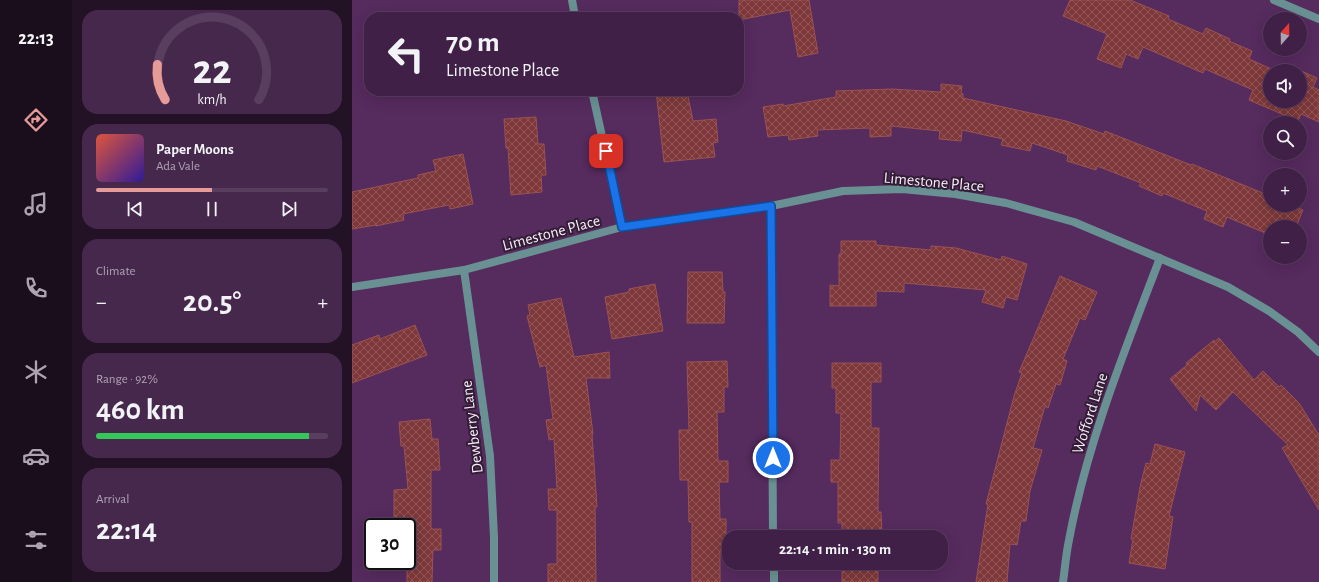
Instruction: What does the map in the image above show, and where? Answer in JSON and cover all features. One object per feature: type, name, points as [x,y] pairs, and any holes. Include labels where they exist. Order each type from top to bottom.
[{"type":"street","points":[[572,0],[574,12]]},
{"type":"street","points":[[1274,0],[1319,19]]},
{"type":"street","points":[[593,96],[622,227]]},
{"type":"street","name":"Limestone Place","points":[[352,286],[464,270],[622,227],[771,206],[843,191],[902,189],[955,194],[1006,203],[1074,222],[1228,287],[1269,311],[1298,332],[1319,352]]},
{"type":"street","points":[[771,206],[773,530]]},
{"type":"street","name":"Wofford Lane","points":[[1063,582],[1068,541],[1081,484],[1109,393],[1160,258]]},
{"type":"street","name":"Dewberry Lane","points":[[464,270],[490,456],[494,537],[494,582]]},
{"type":"street","points":[[774,570],[774,582]]},
{"type":"building","points":[[739,0],[809,0],[818,53],[798,57],[790,10],[744,19],[744,12],[739,12]]},
{"type":"building","points":[[1070,0],[1130,0],[1169,16],[1168,19],[1203,34],[1206,28],[1230,39],[1229,41],[1252,51],[1249,59],[1263,65],[1263,106],[1249,100],[1253,90],[1205,69],[1203,73],[1143,47],[1138,59],[1126,54],[1121,68],[1097,59],[1107,34],[1063,16]]},
{"type":"building","points":[[1307,74],[1317,78],[1313,87],[1319,90],[1319,122],[1301,114],[1300,116],[1286,116],[1268,108],[1307,108]]},
{"type":"building","points":[[941,84],[962,86],[961,93],[963,94],[963,98],[1066,121],[1104,134],[1105,131],[1263,193],[1263,212],[1302,212],[1299,220],[1263,220],[1263,232],[1227,217],[1223,227],[1204,219],[1207,211],[1163,193],[1162,196],[1139,186],[1141,183],[1097,166],[1096,170],[1067,161],[1068,155],[1032,143],[1030,151],[1001,145],[1003,139],[962,130],[961,141],[939,139],[940,131],[891,126],[891,136],[870,137],[870,128],[817,130],[818,136],[789,140],[788,135],[768,137],[763,107],[783,104],[783,106],[836,97],[836,91],[892,89],[941,92]]},
{"type":"building","points":[[657,96],[688,96],[693,121],[716,119],[718,142],[713,143],[715,157],[664,162]]},
{"type":"building","points":[[536,117],[538,144],[544,144],[546,175],[541,175],[542,192],[511,195],[508,148],[506,148],[504,119]]},
{"type":"building","points":[[463,154],[473,204],[450,209],[449,205],[403,214],[404,220],[352,229],[352,192],[418,178],[418,175],[436,171],[433,160]]},
{"type":"building","points":[[841,241],[876,241],[876,245],[931,250],[931,246],[956,248],[1001,260],[1002,256],[1027,264],[1017,300],[1006,297],[1003,308],[982,302],[986,290],[904,283],[904,292],[876,291],[876,306],[830,306],[830,285],[839,286],[839,254],[841,254]]},
{"type":"building","points":[[688,272],[722,272],[723,292],[725,292],[724,323],[687,323]]},
{"type":"building","points":[[1060,276],[1097,292],[1085,320],[1080,318],[1063,359],[1067,361],[1060,385],[1056,384],[1048,408],[1045,406],[1033,448],[1042,450],[1030,491],[1026,521],[1021,521],[1017,545],[1010,544],[1007,582],[976,582],[988,504],[986,504],[1014,396],[1022,373],[1019,372]]},
{"type":"building","points":[[655,284],[663,331],[612,339],[605,297],[629,292],[629,289]]},
{"type":"building","points":[[561,298],[574,357],[609,352],[610,378],[586,378],[593,434],[597,507],[595,507],[596,582],[548,582],[548,564],[557,564],[557,510],[549,510],[548,489],[557,489],[554,439],[549,440],[546,420],[553,419],[546,365],[540,367],[527,316],[530,315],[528,305]]},
{"type":"building","points":[[415,325],[427,355],[352,383],[352,345],[379,335],[380,339]]},
{"type":"building","points":[[1219,338],[1254,380],[1263,371],[1279,387],[1281,385],[1299,403],[1319,435],[1319,510],[1282,448],[1288,445],[1233,392],[1216,410],[1200,395],[1196,411],[1170,379],[1187,365],[1186,363],[1214,340],[1213,343]]},
{"type":"building","points":[[727,361],[728,387],[724,387],[724,412],[717,412],[718,461],[728,461],[728,482],[719,482],[720,519],[726,519],[726,530],[722,530],[722,550],[720,550],[720,582],[692,582],[692,522],[689,522],[688,480],[680,480],[679,430],[689,430],[687,362]]},
{"type":"building","points":[[832,363],[881,363],[881,382],[871,382],[871,428],[879,428],[878,512],[881,512],[882,530],[842,530],[842,523],[838,523],[838,482],[831,482],[831,460],[840,460],[841,413],[836,413],[836,388],[832,388]]},
{"type":"building","points":[[430,419],[432,439],[438,439],[440,470],[431,470],[431,529],[441,529],[441,550],[433,550],[432,582],[407,582],[407,570],[416,570],[416,518],[394,518],[394,490],[408,489],[404,446],[401,446],[399,422]]},
{"type":"building","points":[[1155,444],[1185,452],[1169,516],[1173,517],[1165,569],[1129,563],[1133,539],[1131,539],[1140,487],[1146,463],[1150,464]]},
{"type":"building","points":[[842,570],[878,570],[878,582],[842,582]]},
{"type":"route","points":[[606,151],[622,227],[771,206],[773,458]]}]
